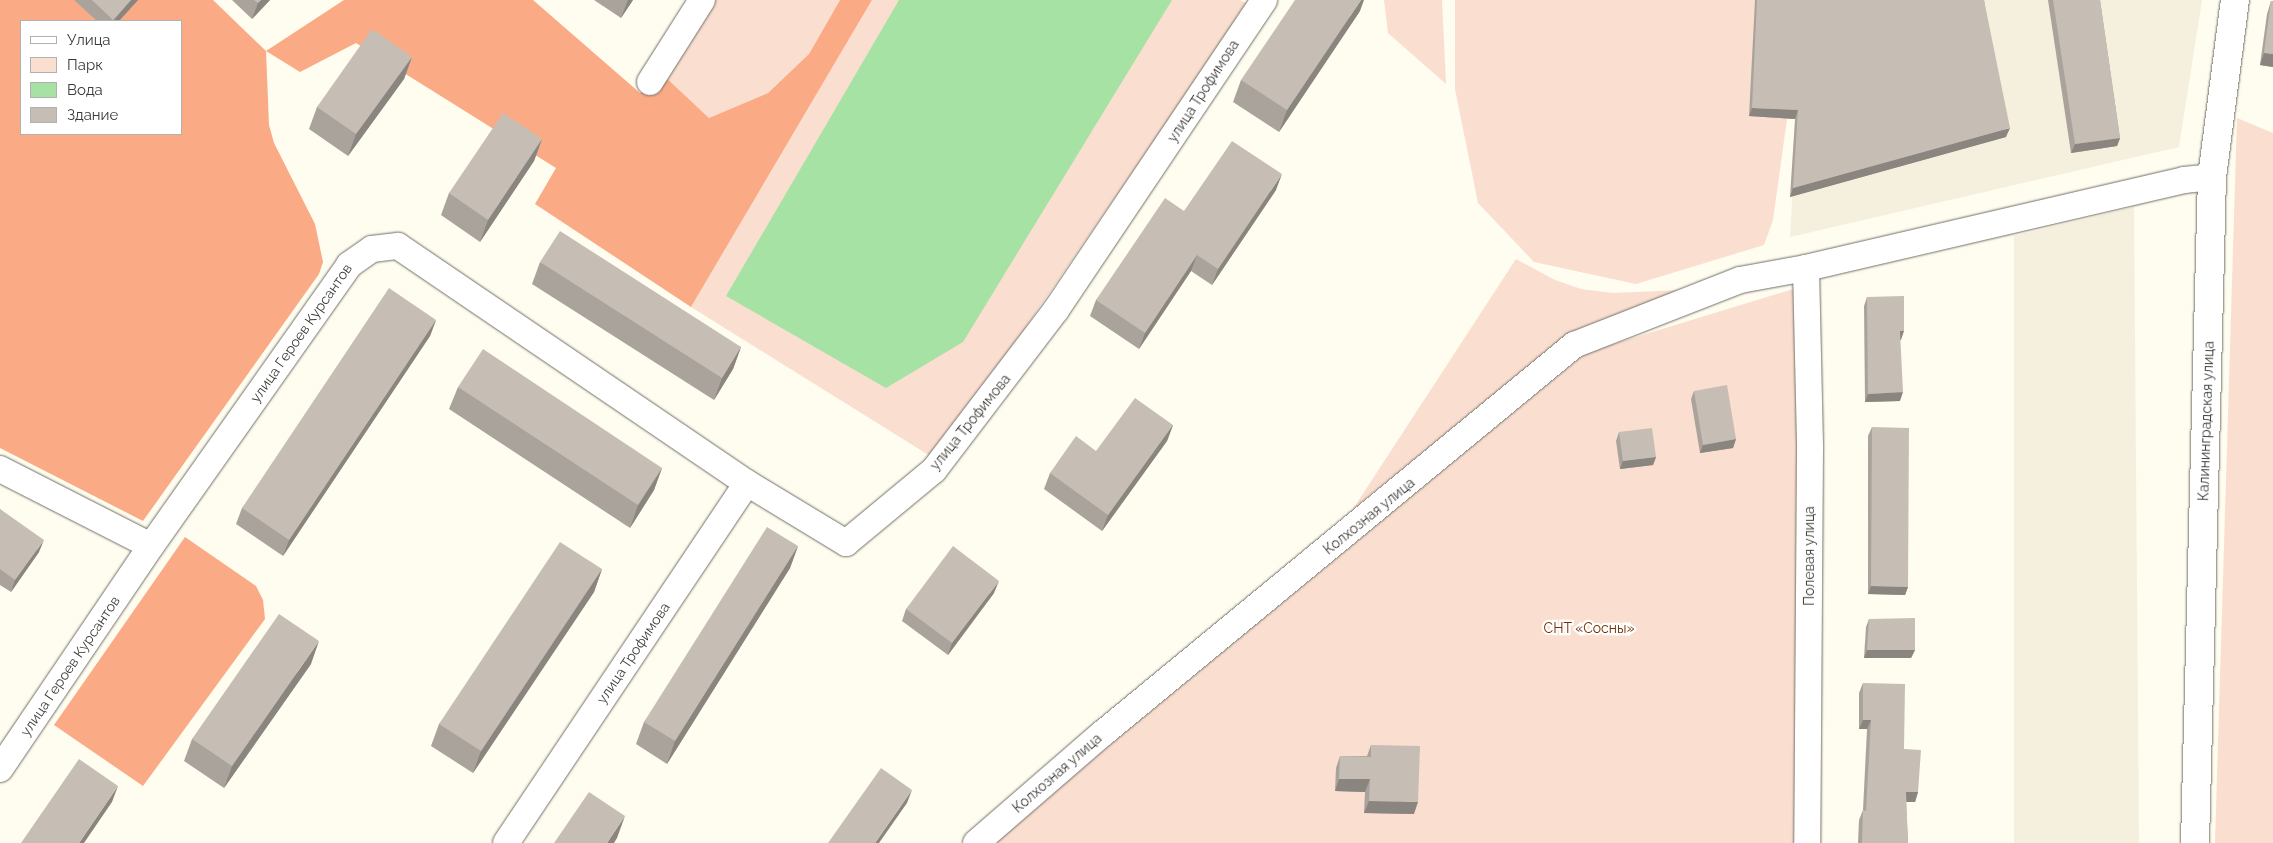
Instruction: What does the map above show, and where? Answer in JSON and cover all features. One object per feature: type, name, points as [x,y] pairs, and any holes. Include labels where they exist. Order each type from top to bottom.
[{"type":"street","points":[[650,82],[702,0]]},
{"type":"street","name":"улица Трофимова","points":[[506,843],[747,483],[846,543],[934,470],[1056,310],[1264,0]]},
{"type":"street","name":"Калининградская улица","points":[[2194,843],[2212,177],[2235,0]]},
{"type":"street","name":"Колхозная улица","points":[[976,843],[1102,734],[1574,345],[1740,280],[1806,268],[2184,180],[2212,177]]},
{"type":"street","name":"улица Героев Курсантов","points":[[0,769],[151,546],[350,265],[364,252],[380,246],[398,246],[747,483]]},
{"type":"street","name":"Полевая улица","points":[[1806,268],[1810,449],[1807,843]]},
{"type":"street","points":[[0,469],[151,546]]},
{"type":"shaded area","points":[[0,0],[213,0],[266,51],[269,125],[274,143],[315,224],[323,262],[319,274],[143,521],[0,448]]},
{"type":"shaded area","points":[[344,0],[533,0],[640,93],[653,84],[660,72],[709,118],[768,93],[809,54],[840,0],[872,0],[691,307],[535,204],[556,168],[356,43],[300,72],[266,51]]},
{"type":"shaded area","points":[[1803,0],[2202,0],[2179,147],[1790,237]]},
{"type":"shaded area","points":[[2134,207],[2139,843],[2014,843],[2014,236]]},
{"type":"shaded area","points":[[185,537],[256,586],[263,600],[265,619],[143,786],[54,725]]},
{"type":"green space","points":[[708,0],[840,0],[809,54],[768,93],[709,118],[660,72]]},
{"type":"green space","points":[[872,0],[1240,0],[1248,4],[935,459],[691,307]]},
{"type":"green space","points":[[1384,0],[1442,0],[1446,84],[1388,33]]},
{"type":"green space","points":[[1455,0],[1795,0],[1787,119],[1773,220],[1764,245],[1636,284],[1534,262],[1478,203],[1455,89]]},
{"type":"green space","points":[[2237,118],[2273,133],[2273,843],[2215,843]]},
{"type":"green space","points":[[1516,259],[1555,280],[1581,289],[1613,293],[1682,290],[1564,337],[1353,509]]},
{"type":"green space","name":"СНТ «Сосны»","points":[[1800,287],[1801,843],[991,843],[1587,352]]},
{"type":"water","points":[[899,0],[1172,0],[963,342],[886,388],[726,296]]},
{"type":"building","points":[[92,0],[131,0],[113,20]]},
{"type":"building","points":[[1295,0],[1361,0],[1287,110],[1241,80]]},
{"type":"building","points":[[1757,0],[1984,0],[2010,128],[1793,188],[1798,110],[1752,108]]},
{"type":"building","points":[[2053,0],[2100,0],[2120,138],[2075,144]]},
{"type":"building","points":[[2271,1],[2273,1],[2273,54],[2264,53]]},
{"type":"building","points":[[372,29],[412,57],[356,134],[317,107]]},
{"type":"building","points":[[503,113],[542,139],[488,220],[449,193]]},
{"type":"building","points":[[1232,141],[1282,174],[1218,269],[1197,255],[1145,333],[1096,300],[1165,198],[1184,211]]},
{"type":"building","points":[[560,231],[741,347],[722,378],[540,262]]},
{"type":"building","points":[[389,288],[436,320],[289,540],[242,508]]},
{"type":"building","points":[[1904,296],[1904,331],[1900,331],[1903,392],[1868,394],[1867,297]]},
{"type":"building","points":[[483,349],[662,468],[638,505],[458,387]]},
{"type":"building","points":[[1727,385],[1736,439],[1703,445],[1694,391]]},
{"type":"building","points":[[1135,398],[1173,425],[1108,515],[1050,473],[1076,436],[1096,451]]},
{"type":"building","points":[[1872,427],[1909,428],[1908,587],[1871,586]]},
{"type":"building","points":[[1652,428],[1656,457],[1623,461],[1619,432]]},
{"type":"building","points":[[0,509],[44,540],[15,580],[0,569]]},
{"type":"building","points":[[767,527],[798,546],[675,741],[644,722]]},
{"type":"building","points":[[560,542],[602,569],[481,751],[439,724]]},
{"type":"building","points":[[953,546],[999,581],[952,643],[906,609]]},
{"type":"building","points":[[279,614],[319,641],[232,766],[192,739]]},
{"type":"building","points":[[1915,618],[1915,650],[1867,650],[1869,619]]},
{"type":"building","points":[[1863,683],[1905,684],[1904,749],[1921,750],[1918,792],[1906,792],[1908,843],[1862,843],[1863,810],[1866,811],[1871,720],[1863,720]]},
{"type":"building","points":[[1371,745],[1420,746],[1418,802],[1369,801],[1370,779],[1339,779],[1340,756],[1371,757]]},
{"type":"building","points":[[79,759],[118,786],[79,843],[21,843]]},
{"type":"building","points":[[881,768],[912,790],[875,843],[828,843]]},
{"type":"building","points":[[589,792],[625,816],[607,843],[554,843]]}]
